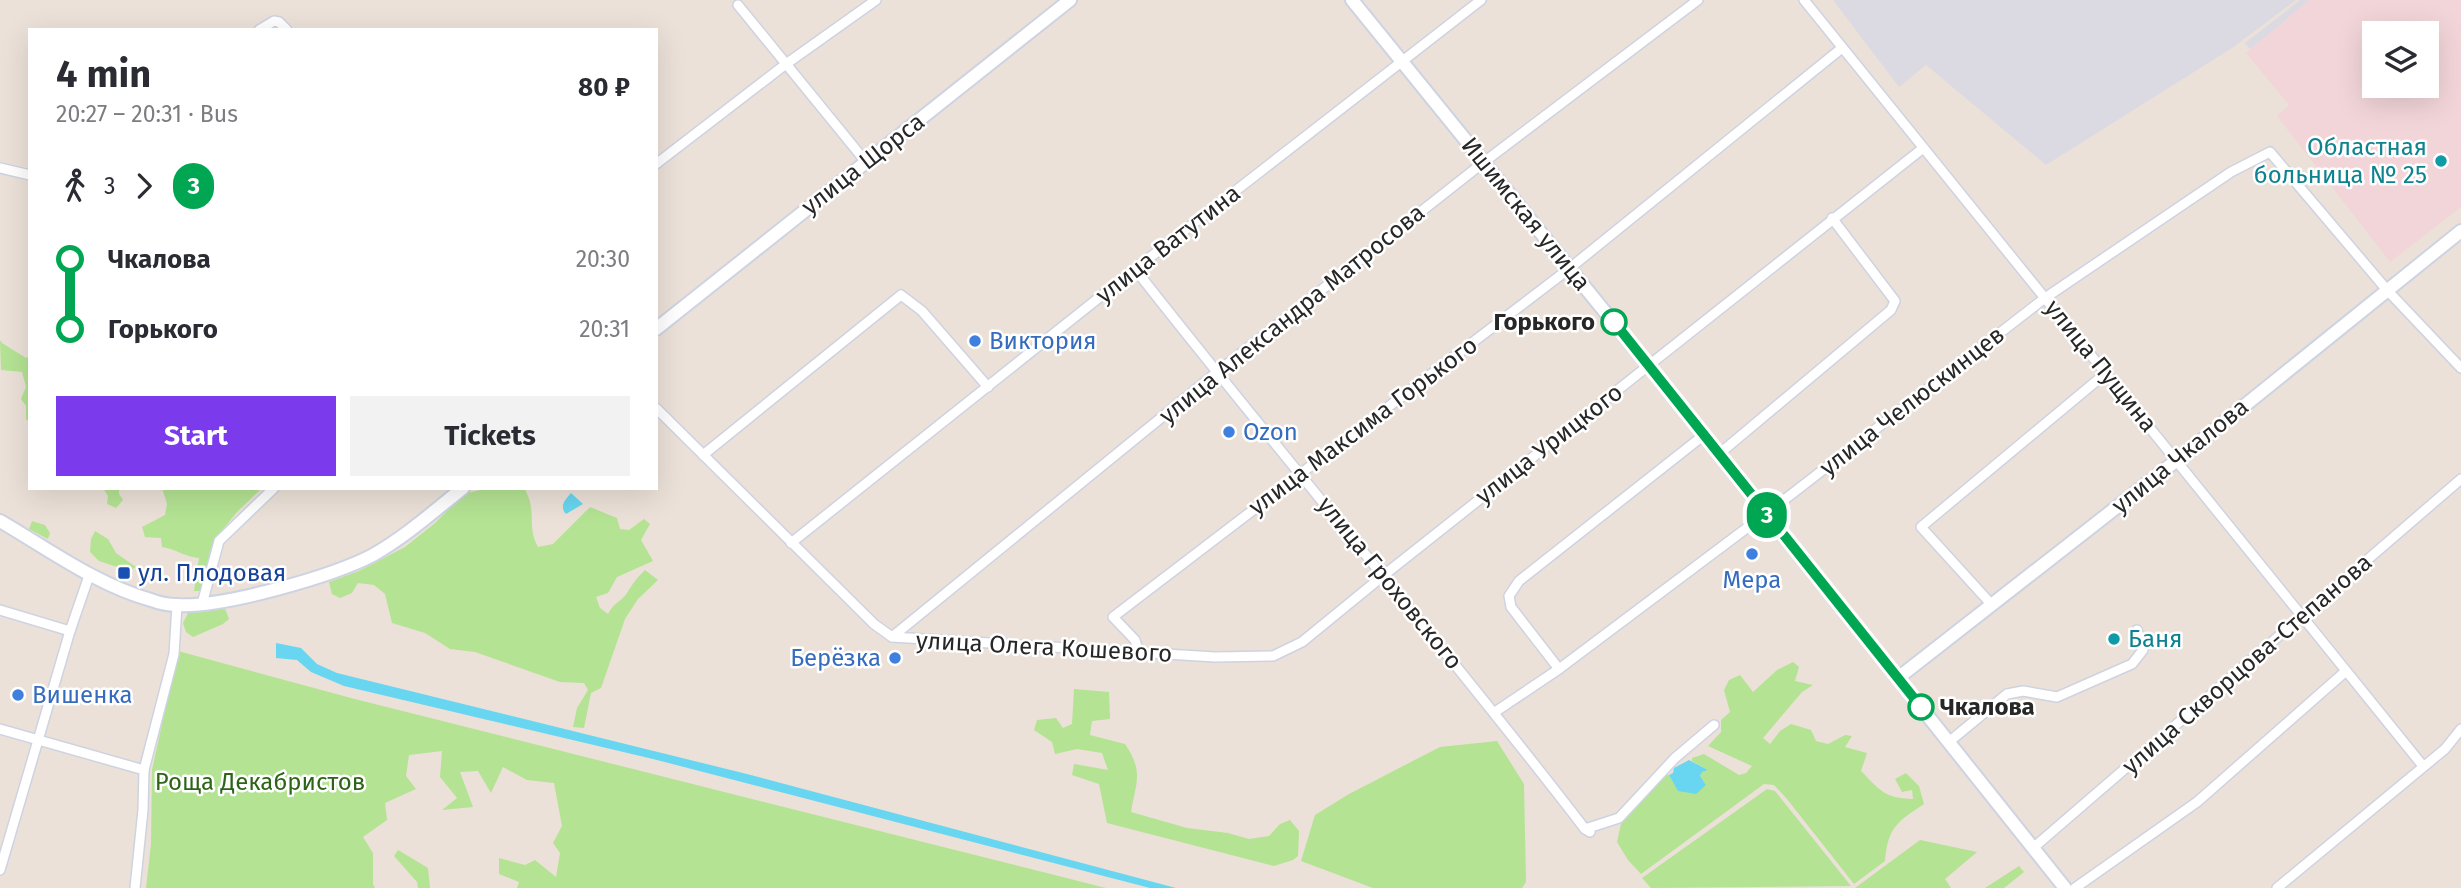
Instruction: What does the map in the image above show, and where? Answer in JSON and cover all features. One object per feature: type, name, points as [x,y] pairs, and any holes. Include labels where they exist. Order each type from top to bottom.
[{"type":"main road","name":"улица Щорса","points":[[658,327],[1070,0]]},
{"type":"main road","name":"Ишимская улица","points":[[1352,0],[1950,741],[2065,888]]},
{"type":"main road","name":"улица Чкалова","points":[[1898,678],[2177,460],[2461,231]]},
{"type":"main road","points":[[0,521],[90,573],[131,593],[177,605],[202,604],[334,572],[372,555],[403,536],[460,490]]},
{"type":"street","points":[[658,162],[786,64],[876,0]]},
{"type":"street","name":"улица Ватутина","points":[[791,543],[1481,0]]},
{"type":"street","name":"улица Александра Матросова","points":[[892,637],[1216,373],[1484,162],[1698,0]]},
{"type":"street","name":"улица Пущина","points":[[1804,0],[2423,766]]},
{"type":"street","points":[[738,5],[866,162]]},
{"type":"street","points":[[262,28],[269,22],[279,22],[285,28]]},
{"type":"street","name":"улица Максима Горького","points":[[1139,653],[1135,640],[1114,617],[1570,268],[1842,48]]},
{"type":"street","name":"улица Урицкого","points":[[1273,656],[1302,642],[1922,149]]},
{"type":"street","name":"улица Челюскинцев","points":[[1496,712],[1766,513],[2045,298],[2231,172],[2270,152],[2388,290]]},
{"type":"street","points":[[0,168],[28,175]]},
{"type":"street","points":[[1719,454],[1891,310],[1895,301],[1832,218]]},
{"type":"street","name":"улица Гроховского","points":[[1135,270],[1216,373],[1496,712],[1587,831],[1619,818],[1675,758],[1714,724]]},
{"type":"street","points":[[2388,290],[2461,368]]},
{"type":"street","points":[[703,456],[901,295],[922,311],[988,387]]},
{"type":"street","points":[[1992,605],[1921,527],[2106,373]]},
{"type":"street","name":"улица Олега Кошевого","points":[[658,410],[874,624],[892,637],[1215,657],[1273,656]]},
{"type":"street","points":[[1559,668],[1511,607],[1509,596],[1519,581],[1704,435]]},
{"type":"street","name":"улица Скворцова-Степанова","points":[[2033,848],[2461,479]]},
{"type":"street","points":[[202,604],[219,541],[273,490]]},
{"type":"street","points":[[0,870],[3,849],[90,573]]},
{"type":"street","points":[[135,888],[144,770],[174,654],[177,605]]},
{"type":"street","points":[[0,610],[70,631]]},
{"type":"street","points":[[1950,741],[2007,694],[2024,691],[2057,696],[2132,663],[2143,650],[2137,630]]},
{"type":"street","points":[[2075,888],[2197,802],[2346,671]]},
{"type":"street","points":[[0,729],[144,770]]},
{"type":"street","points":[[2277,888],[2445,748],[2461,729]]},
{"type":"shaded area","points":[[1833,0],[2296,0],[2232,48],[2046,165],[1926,65],[1899,87]]},
{"type":"shaded area","points":[[2300,0],[2313,0],[2250,49],[2245,43]]},
{"type":"shaded area","points":[[2309,0],[2461,0],[2461,207],[2390,262],[2277,116],[2289,105],[2246,53]]},
{"type":"green space","points":[[0,340],[28,357],[28,421],[26,406],[21,399],[26,387],[22,372],[1,370]]},
{"type":"green space","points":[[104,490],[119,490],[123,500],[116,508],[107,504],[108,496]]},
{"type":"green space","points":[[163,490],[260,490],[219,534],[202,591],[194,591],[199,558],[162,547],[161,538],[145,537],[142,527],[165,515],[167,504]]},
{"type":"green space","points":[[480,490],[525,490],[538,547],[553,544],[590,507],[617,518],[620,529],[629,530],[644,519],[650,524],[641,540],[653,561],[617,577],[608,593],[596,597],[600,608],[608,614],[645,570],[658,580],[638,599],[625,619],[601,688],[591,693],[584,728],[573,727],[577,708],[588,690],[584,683],[560,682],[475,652],[450,649],[425,633],[392,623],[385,594],[374,585],[358,583],[352,593],[340,598],[332,594],[329,582],[359,571],[405,547],[435,523],[464,494]]},
{"type":"green space","points":[[32,521],[45,525],[50,533],[48,539],[29,529]]},
{"type":"green space","points":[[95,531],[108,539],[116,553],[136,567],[129,571],[99,561],[90,552]]},
{"type":"green space","points":[[224,606],[229,619],[223,624],[193,637],[186,632],[183,623],[189,611]]},
{"type":"green space","name":"Роща Декабристов","points":[[178,651],[351,698],[1106,888],[517,888],[519,882],[499,874],[499,858],[525,865],[535,860],[556,877],[560,853],[553,843],[562,826],[554,783],[527,780],[503,767],[491,793],[478,771],[460,772],[473,807],[442,810],[457,798],[440,777],[442,751],[409,755],[406,776],[416,789],[385,803],[387,820],[363,837],[373,853],[375,888],[146,888],[151,844],[152,770]]},
{"type":"green space","points":[[1793,662],[1799,667],[1795,681],[1813,685],[1802,692],[1763,738],[1770,744],[1780,731],[1791,724],[1811,730],[1816,741],[1828,744],[1845,735],[1852,736],[1845,747],[1867,753],[1861,771],[1879,788],[1895,797],[1913,799],[1912,790],[1902,792],[1895,779],[1906,773],[1919,786],[1924,804],[1896,826],[1889,840],[1885,861],[1854,884],[1787,799],[1774,785],[1764,784],[1641,874],[1617,842],[1621,824],[1663,776],[1669,775],[1679,791],[1706,785],[1700,777],[1701,772],[1708,770],[1692,761],[1692,758],[1704,754],[1739,775],[1746,773],[1752,766],[1708,746],[1721,732],[1721,720],[1730,712],[1724,690],[1729,680],[1740,675],[1753,692],[1777,670]]},
{"type":"green space","points":[[1074,689],[1109,692],[1110,719],[1092,721],[1090,735],[1125,744],[1131,754],[1137,777],[1131,812],[1187,828],[1228,833],[1249,839],[1269,836],[1280,824],[1290,820],[1299,831],[1298,856],[1274,866],[1107,823],[1099,784],[1072,775],[1074,764],[1108,770],[1102,753],[1077,749],[1055,754],[1052,742],[1034,730],[1037,720],[1056,718],[1063,728],[1072,724]]},
{"type":"green space","points":[[1497,741],[1524,784],[1526,882],[1522,888],[1373,888],[1301,861],[1315,815],[1349,794],[1440,747]]},
{"type":"green space","points":[[1767,789],[1775,791],[1851,886],[1651,888],[1642,878]]},
{"type":"green space","points":[[1920,840],[1977,852],[1945,879],[1951,888],[1855,888]]},
{"type":"green space","name":"Роща Декабристов","points":[[398,850],[428,868],[430,888],[418,888],[417,882],[394,856]]},
{"type":"green space","points":[[2019,866],[2024,872],[2004,888],[1985,888]]},
{"type":"water","points":[[571,493],[583,504],[566,514],[563,506]]},
{"type":"water","points":[[276,643],[301,648],[317,664],[337,673],[747,774],[1176,888],[1150,888],[653,759],[344,686],[311,672],[297,660],[276,658]]},
{"type":"water","points":[[1689,760],[1708,770],[1700,776],[1706,785],[1696,794],[1678,791],[1669,775],[1674,768]]},
{"type":"bus line","name":"3","points":[[1614,322],[1921,707]]},
{"type":"place","name":"Областная больница № 25","points":[[2441,161]]},
{"type":"place","name":"Горького","points":[[1614,322]]},
{"type":"place","name":"Виктория","points":[[975,341]]},
{"type":"place","name":"Ozon","points":[[1229,432]]},
{"type":"place","name":"Мера","points":[[1752,554]]},
{"type":"place","name":"ул. Плодовая","points":[[124,573]]},
{"type":"place","name":"Баня","points":[[2114,639]]},
{"type":"place","name":"Берёзка","points":[[895,658]]},
{"type":"place","name":"Вишенка","points":[[18,695]]},
{"type":"place","name":"Чкалова","points":[[1921,707]]}]
